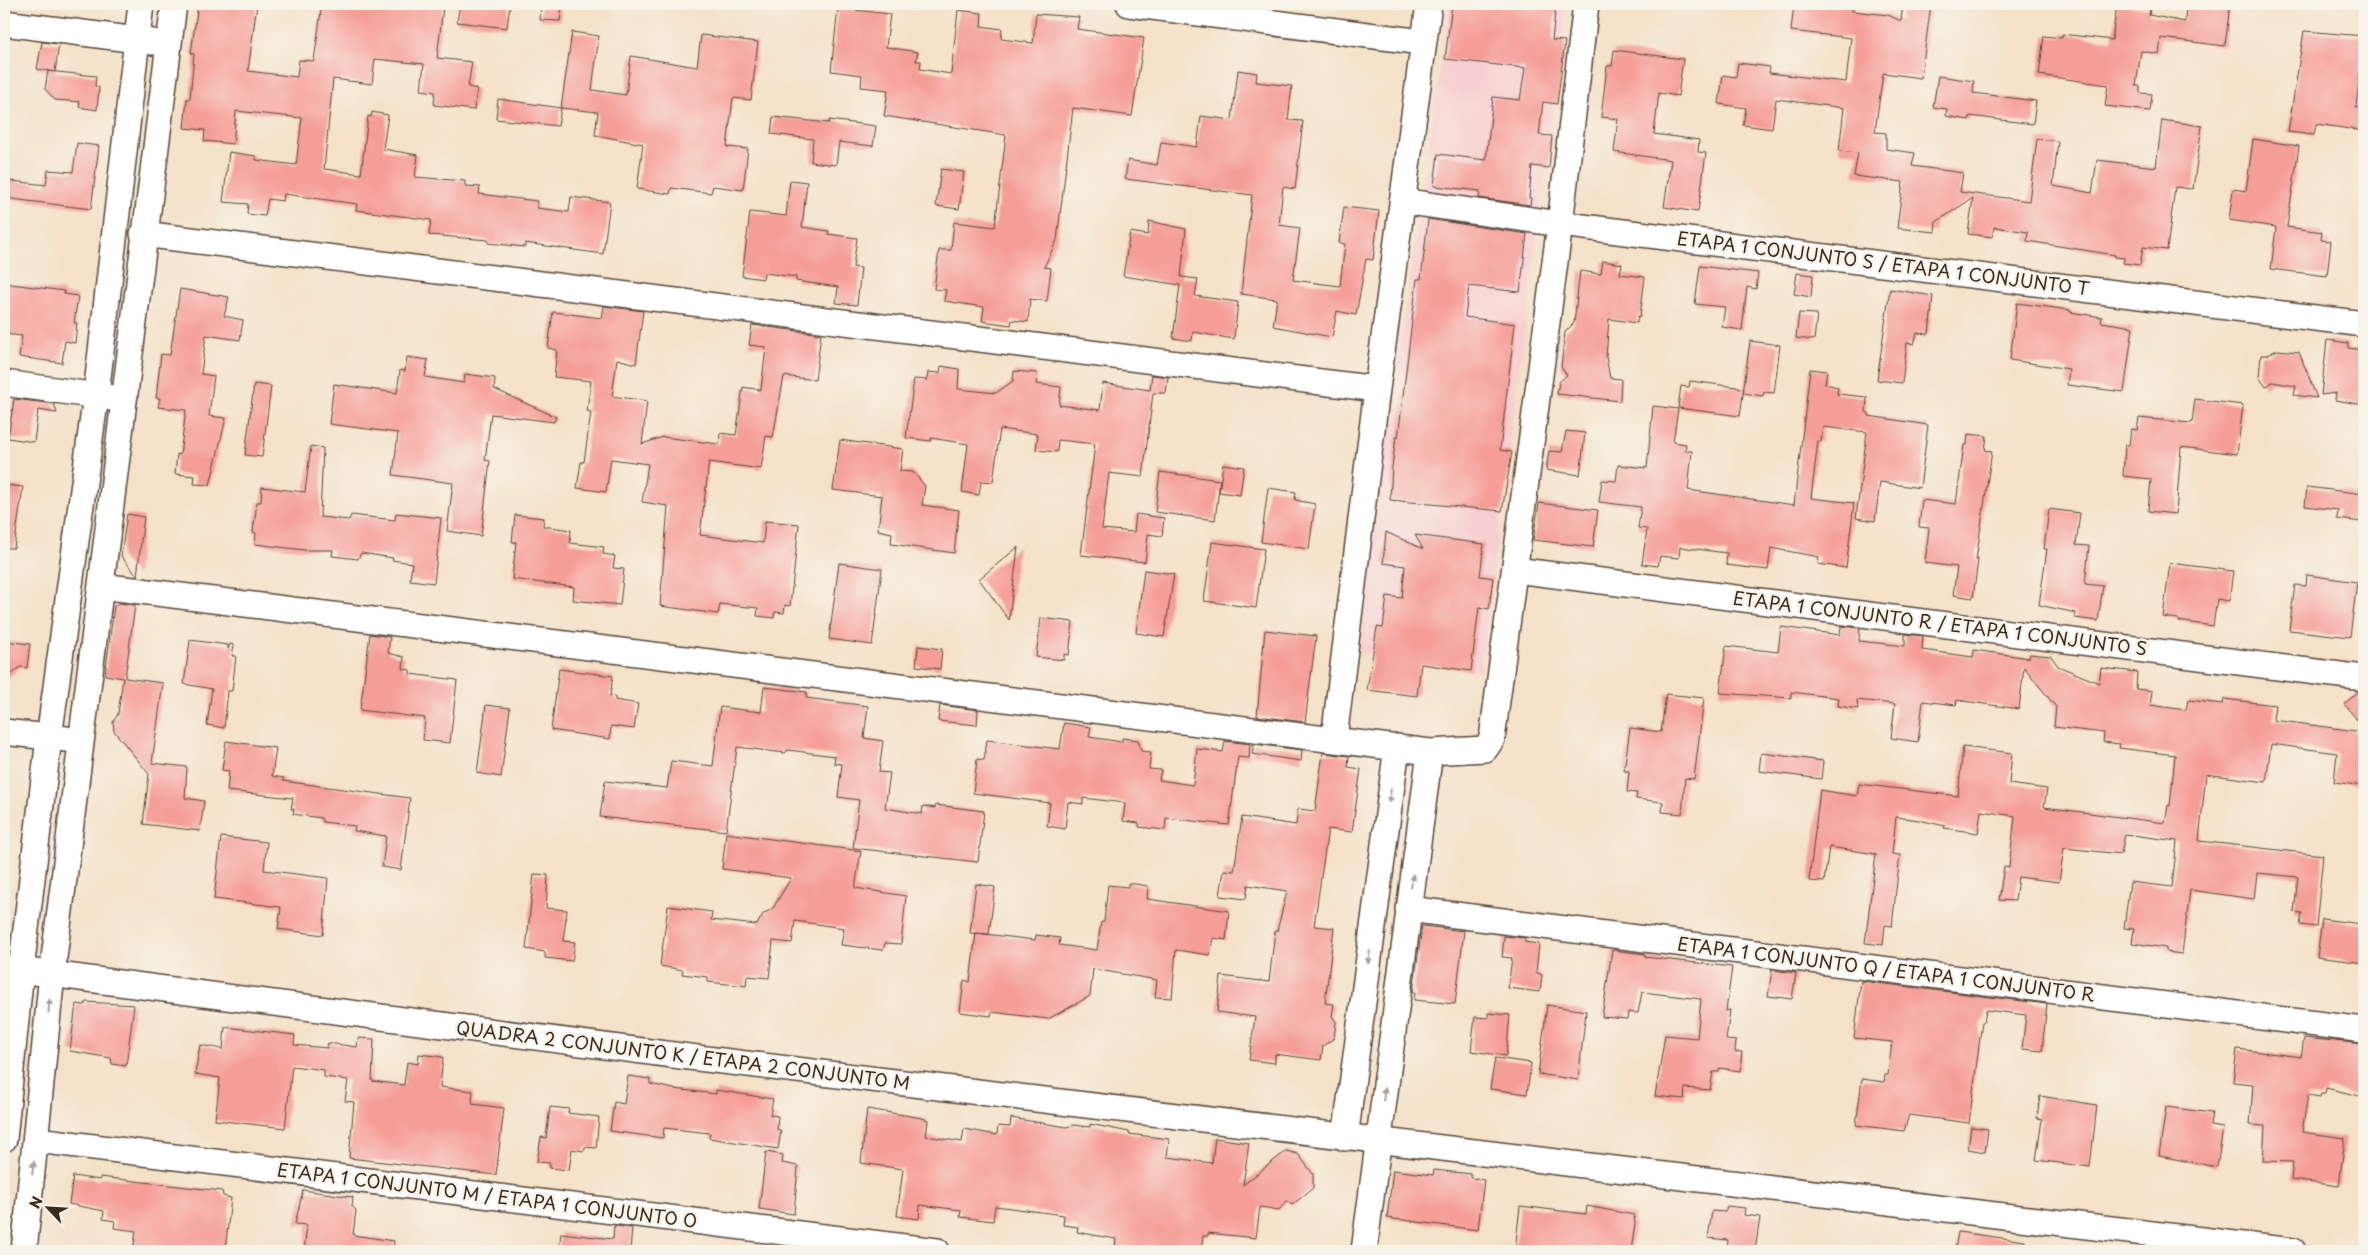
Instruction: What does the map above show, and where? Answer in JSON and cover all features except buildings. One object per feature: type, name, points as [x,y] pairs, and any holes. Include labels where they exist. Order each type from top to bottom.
[{"type":"street","points":[[4,1139],[12,969],[49,738],[96,395],[141,4]]},
{"type":"street","points":[[24,1251],[37,1140],[52,974],[143,234],[174,4]]},
{"type":"street","points":[[1129,4],[1422,42]]},
{"type":"street","points":[[1334,739],[1377,389],[1428,4]]},
{"type":"street","points":[[101,586],[1430,752],[1480,751],[1492,739],[1560,224],[1586,4]]},
{"type":"street","points":[[4,23],[168,44]]},
{"type":"street","name":"ETAPA 1 CONJUNTO S / ETAPA 1 CONJUNTO T","points":[[1402,201],[1560,224],[2364,324]]},
{"type":"street","points":[[143,234],[1377,389]]},
{"type":"street","points":[[4,383],[124,399]]},
{"type":"street","name":"ETAPA 1 CONJUNTO R / ETAPA 1 CONJUNTO S","points":[[1515,570],[2364,678]]},
{"type":"street","points":[[4,732],[81,741]]},
{"type":"street","points":[[1345,1138],[1396,747]]},
{"type":"street","points":[[1364,1251],[1430,752]]},
{"type":"street","name":"ETAPA 1 CONJUNTO Q / ETAPA 1 CONJUNTO R","points":[[1408,909],[2364,1030]]},
{"type":"street","name":"QUADRA 2 CONJUNTO K / ETAPA 2 CONJUNTO M","points":[[12,969],[671,1055],[1378,1142],[2292,1251]]},
{"type":"street","name":"ETAPA 1 CONJUNTO M / ETAPA 1 CONJUNTO O","points":[[37,1140],[937,1251]]},
{"type":"shaded area","points":[[1449,4],[1567,4],[1480,672],[1357,652]]}]
